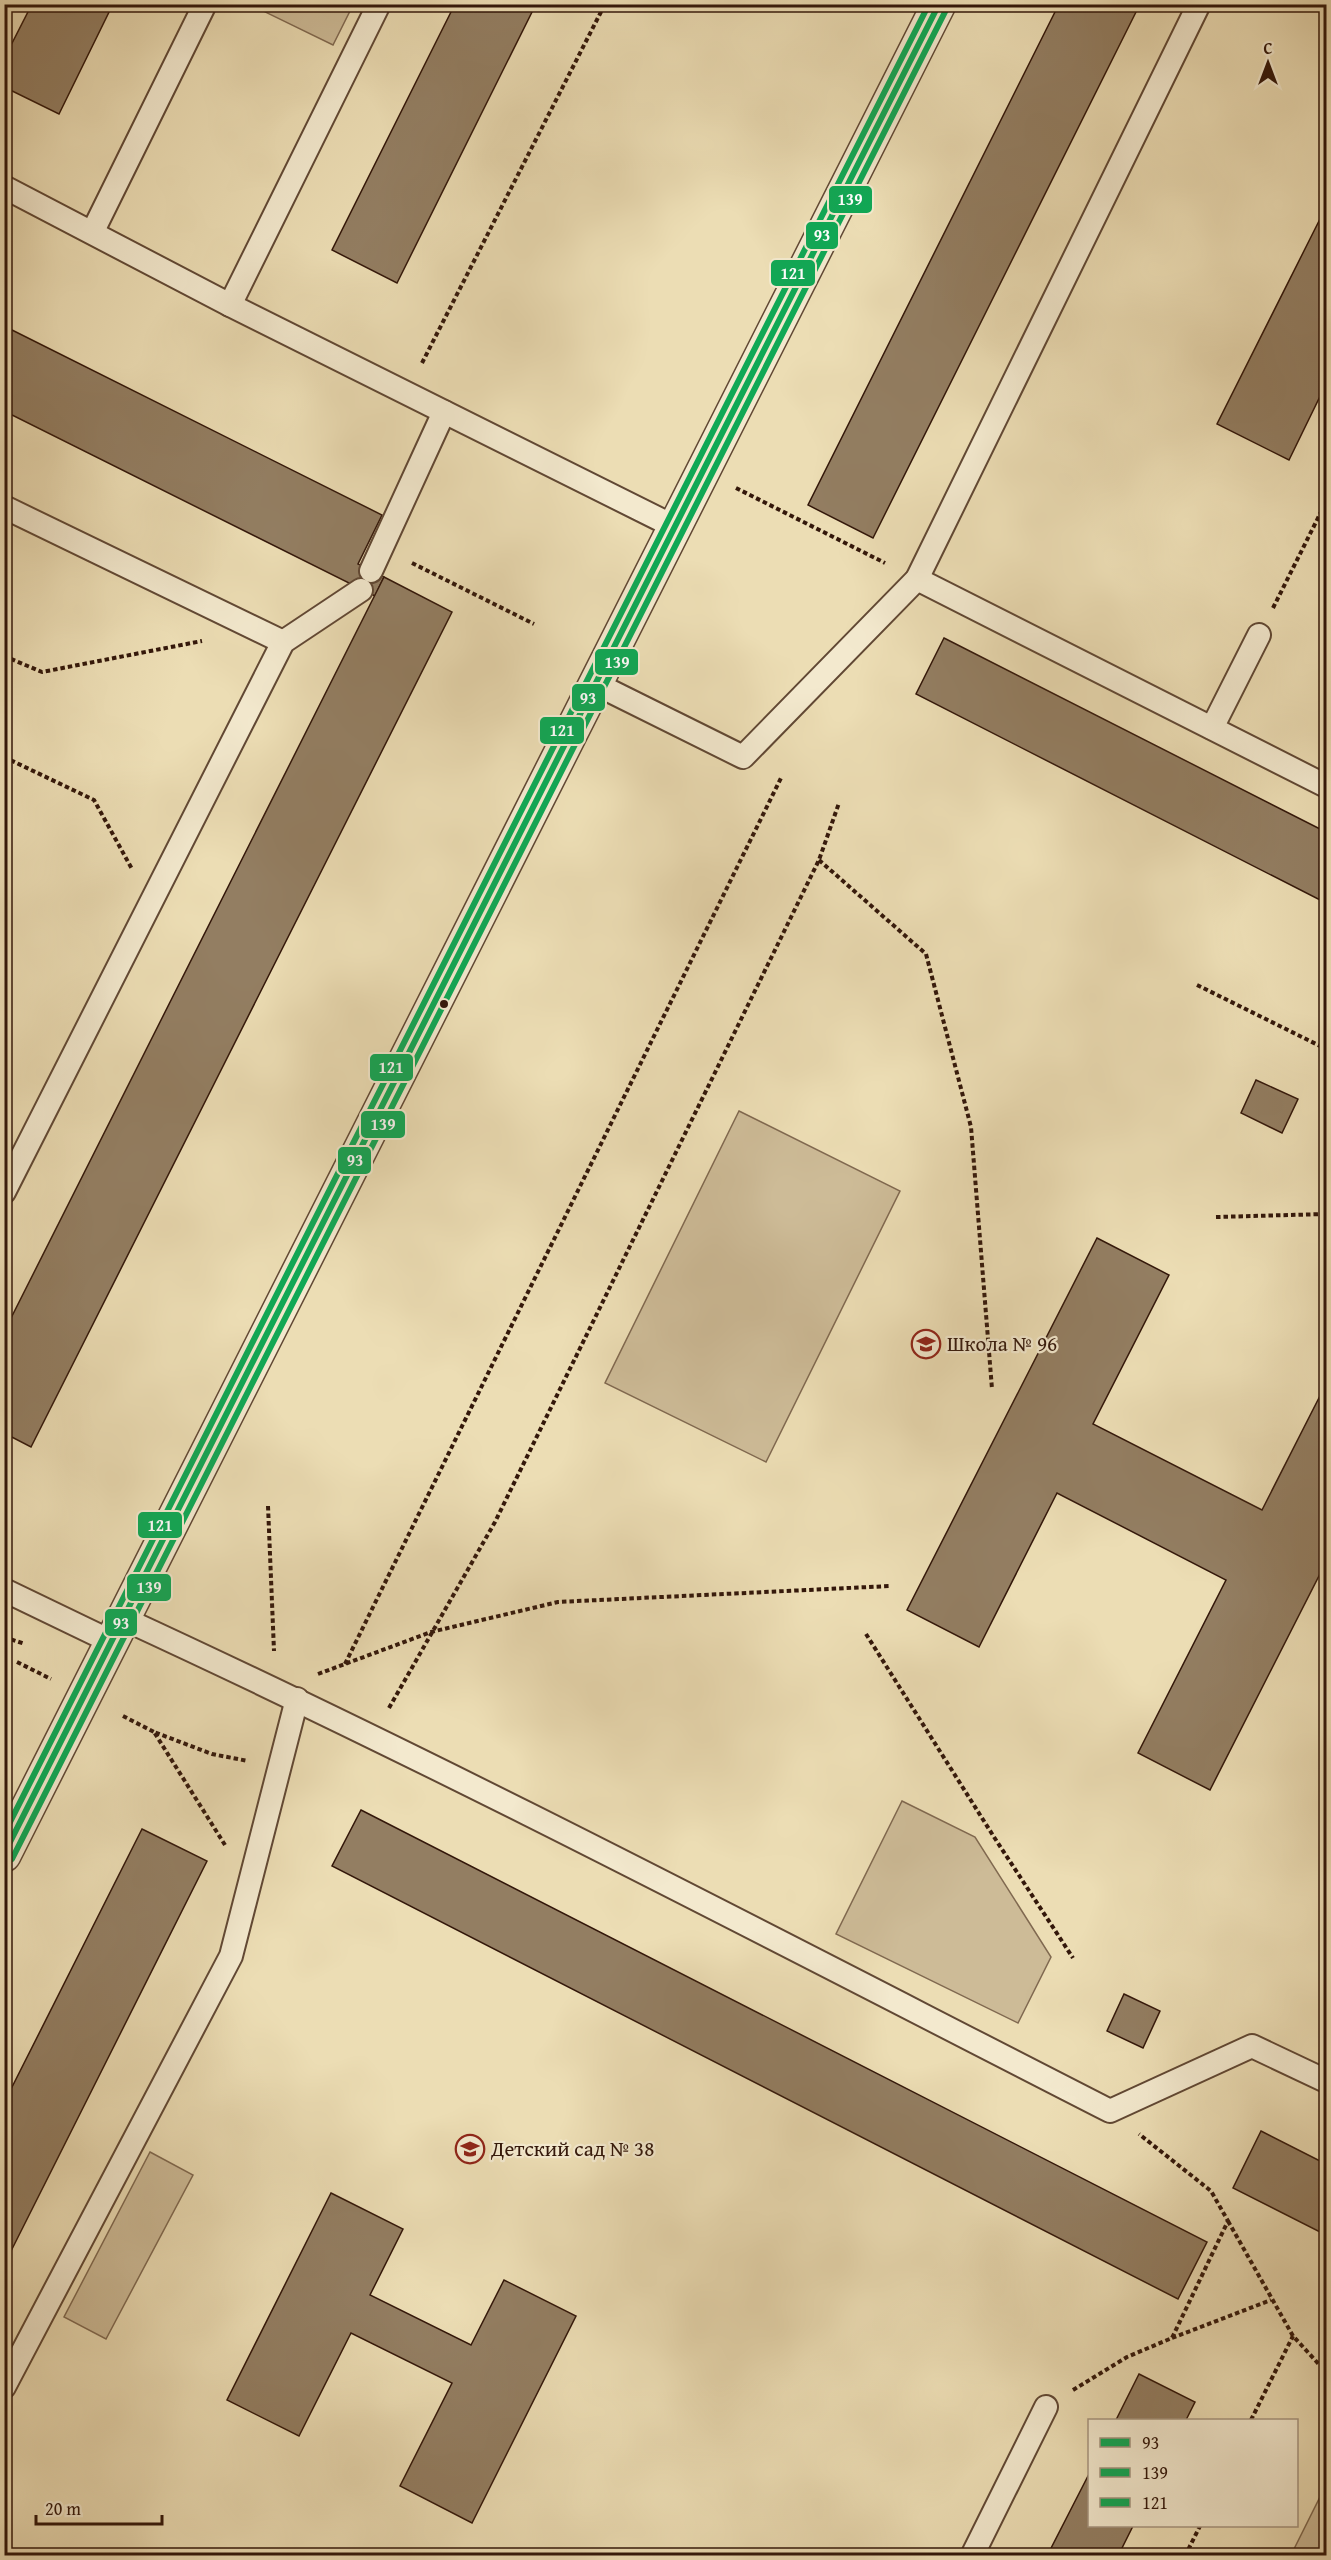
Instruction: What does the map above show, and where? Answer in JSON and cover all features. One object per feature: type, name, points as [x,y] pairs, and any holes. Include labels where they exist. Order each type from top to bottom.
[{"type":"street","points":[[4,1855],[939,4]]},
{"type":"lane","points":[[93,231],[206,4]]},
{"type":"lane","points":[[230,304],[379,4]]},
{"type":"lane","points":[[596,684],[743,757],[916,579],[1199,4]]},
{"type":"lane","points":[[4,187],[406,393],[675,526]]},
{"type":"lane","points":[[4,1192],[283,642],[366,580],[444,412]]},
{"type":"lane","points":[[4,507],[283,642]]},
{"type":"lane","points":[[916,579],[1326,786]]},
{"type":"lane","points":[[1212,728],[1259,635]]},
{"type":"lane","points":[[4,1590],[276,1689],[731,1917],[1110,2111],[1252,2046],[1326,2081]]},
{"type":"lane","points":[[4,2387],[231,1956],[297,1699]]},
{"type":"lane","points":[[972,2556],[1046,2407]]},
{"type":"path","points":[[406,393],[605,4]]},
{"type":"path","points":[[703,472],[916,579]]},
{"type":"path","points":[[1259,635],[1322,510]]},
{"type":"path","points":[[382,548],[534,624]]},
{"type":"path","points":[[4,656],[42,672],[258,630]]},
{"type":"path","points":[[4,757],[94,800],[151,904]]},
{"type":"path","points":[[345,1664],[782,776]]},
{"type":"path","points":[[373,1737],[495,1522],[819,860],[839,804]]},
{"type":"path","points":[[819,860],[926,954],[971,1127],[992,1389]]},
{"type":"path","points":[[1197,985],[1326,1049]]},
{"type":"path","points":[[1216,1217],[1326,1214]]},
{"type":"path","points":[[268,1506],[276,1689],[431,1632],[558,1602],[890,1586]]},
{"type":"path","points":[[866,1634],[1073,1958]]},
{"type":"path","points":[[4,1637],[25,1644]]},
{"type":"path","points":[[17,1662],[59,1683]]},
{"type":"path","points":[[123,1716],[154,1732],[212,1754],[280,1767]]},
{"type":"path","points":[[154,1732],[250,1884]]},
{"type":"path","points":[[1110,2111],[1211,2191],[1293,2336],[1325,2370]]},
{"type":"path","points":[[1172,2338],[1228,2221]]},
{"type":"path","points":[[1046,2407],[1127,2357],[1271,2300]]},
{"type":"path","points":[[1252,2419],[1293,2336]]},
{"type":"path","points":[[1185,2556],[1200,2527]]},
{"type":"shaded area","points":[[251,5],[353,5],[333,45]]},
{"type":"shaded area","points":[[739,1111],[900,1191],[766,1462],[605,1383]]},
{"type":"shaded area","points":[[902,1801],[975,1837],[1051,1957],[1018,2023],[836,1934]]},
{"type":"shaded area","points":[[150,2152],[193,2175],[106,2339],[64,2317]]},
{"type":"shaded area","points":[[1322,2493],[1326,2496],[1326,2555],[1291,2555]]},
{"type":"building","points":[[32,4],[113,4],[59,114],[4,87],[4,59]]},
{"type":"building","points":[[455,4],[536,4],[397,283],[332,250]]},
{"type":"building","points":[[1059,4],[1140,4],[873,538],[808,505]]},
{"type":"building","points":[[1321,217],[1326,220],[1326,384],[1289,460],[1217,424]]},
{"type":"building","points":[[4,326],[382,515],[358,564],[384,577],[375,596],[4,411]]},
{"type":"building","points":[[384,577],[452,612],[31,1447],[4,1433],[4,1332]]},
{"type":"building","points":[[944,638],[1326,832],[1326,903],[916,694]]},
{"type":"building","points":[[1256,1080],[1298,1099],[1282,1133],[1241,1113]]},
{"type":"building","points":[[1097,1238],[1169,1275],[1093,1424],[1262,1510],[1326,1384],[1326,1562],[1210,1790],[1138,1753],[1226,1580],[1057,1493],[979,1647],[907,1610]]},
{"type":"building","points":[[361,1810],[1207,2242],[1178,2299],[332,1866]]},
{"type":"building","points":[[142,1829],[207,1861],[4,2265],[4,2103]]},
{"type":"building","points":[[1124,1994],[1160,2011],[1143,2048],[1107,2031]]},
{"type":"building","points":[[1261,2131],[1326,2164],[1326,2235],[1233,2188]]},
{"type":"building","points":[[331,2193],[403,2229],[370,2295],[471,2345],[504,2280],[576,2316],[472,2523],[400,2486],[452,2383],[351,2333],[299,2436],[227,2400]]},
{"type":"building","points":[[1139,2374],[1195,2402],[1186,2419],[1116,2419]]},
{"type":"building","points":[[1088,2476],[1088,2527],[1132,2527],[1118,2556],[1047,2556]]},
{"type":"transit line","name":"121","points":[[4,1834],[929,4]]},
{"type":"transit line","name":"93","points":[[4,1854],[939,4]]},
{"type":"transit line","name":"139","points":[[12,1859],[947,8]]},
{"type":"place","name":"Школа № 96","points":[[926,1344]]},
{"type":"place","name":"Детский сад № 38","points":[[470,2149]]}]
